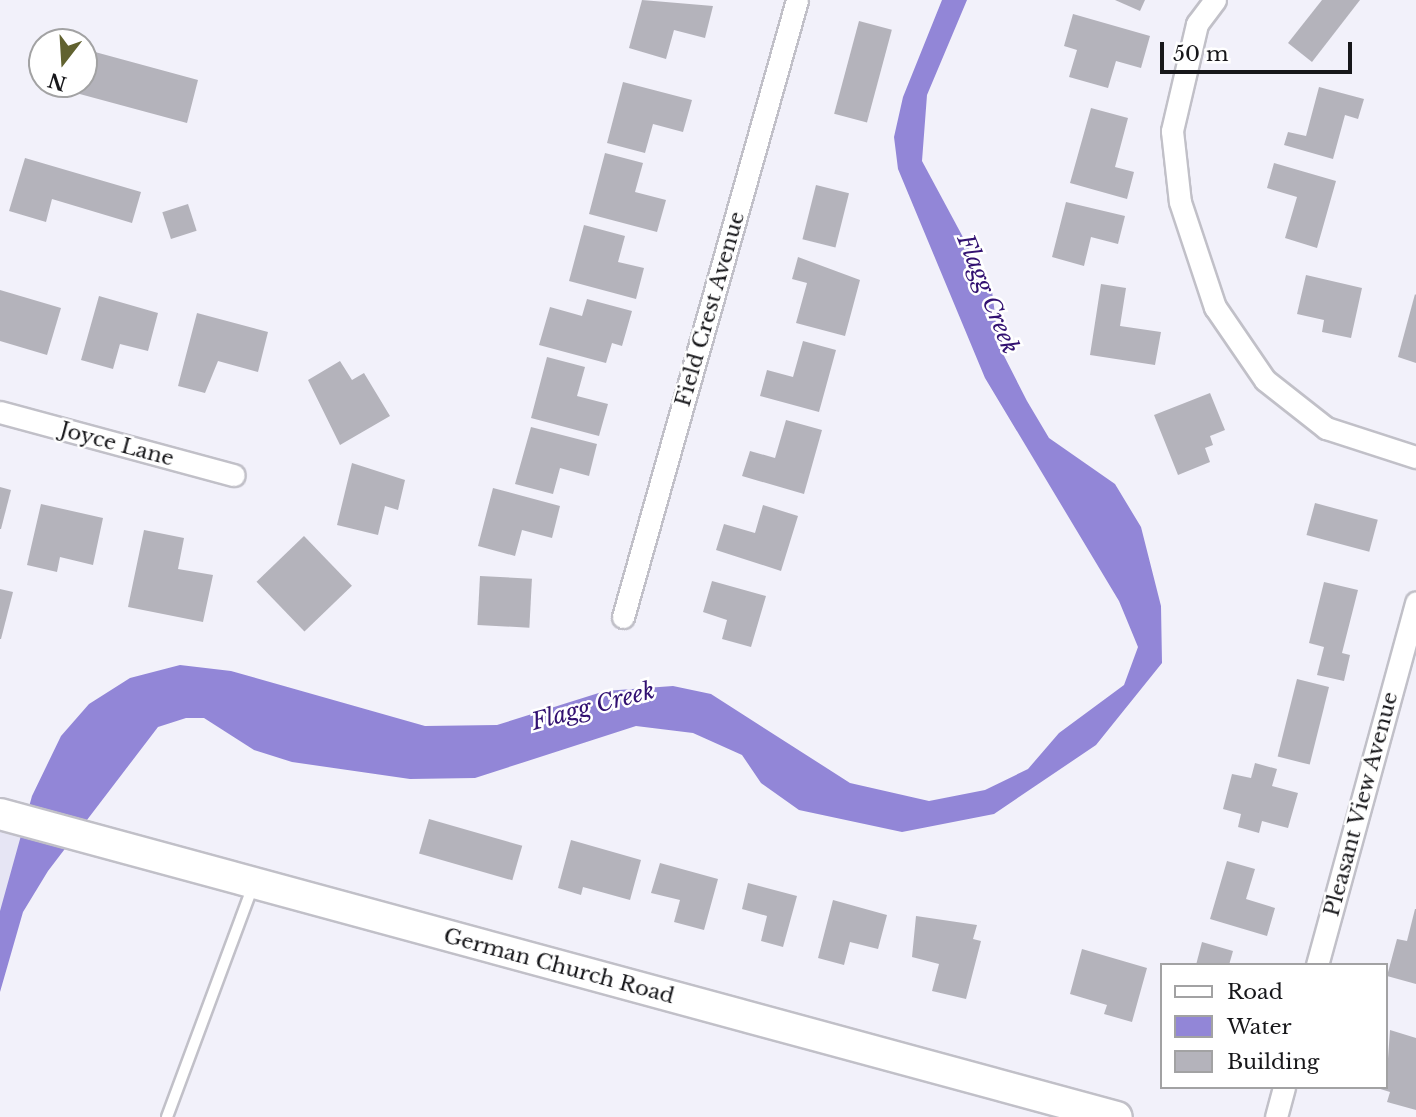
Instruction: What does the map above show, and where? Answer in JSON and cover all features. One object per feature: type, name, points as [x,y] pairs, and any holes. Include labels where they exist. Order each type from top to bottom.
[{"type":"street","name":"Field Crest Avenue","points":[[623,617],[797,0]]},
{"type":"street","points":[[1215,0],[1198,24],[1172,131],[1180,202],[1215,307],[1265,380],[1326,428],[1416,457]]},
{"type":"street","name":"Joyce Lane","points":[[0,412],[234,475]]},
{"type":"street","name":"Pleasant View Avenue","points":[[1318,963],[1416,603]]},
{"type":"street","name":"German Church Road","points":[[10,817],[1118,1117]]},
{"type":"street","points":[[1276,1117],[1283,1089]]},
{"type":"lane","points":[[167,1117],[254,884]]},
{"type":"shaded area","points":[[0,826],[34,829],[0,963]]},
{"type":"water","name":"Flagg Creek","points":[[942,0],[967,0],[927,95],[922,161],[992,291],[999,346],[1027,401],[1049,438],[1115,484],[1141,527],[1161,606],[1162,663],[1096,745],[994,814],[902,832],[799,810],[761,783],[742,755],[693,733],[636,726],[475,778],[410,779],[292,762],[254,750],[204,718],[186,718],[158,727],[48,871],[23,912],[0,992],[0,911],[32,796],[61,736],[89,704],[130,678],[180,665],[231,671],[425,726],[497,725],[605,691],[673,686],[711,694],[850,783],[929,801],[985,790],[1028,769],[1059,733],[1124,685],[1138,647],[1119,601],[985,378],[898,169],[894,137],[903,97]]},
{"type":"building","points":[[642,0],[713,6],[705,38],[674,30],[666,59],[629,48]]},
{"type":"building","points":[[1115,0],[1145,0],[1140,11]]},
{"type":"building","points":[[1322,0],[1360,0],[1312,62],[1288,43]]},
{"type":"building","points":[[1073,14],[1150,36],[1141,68],[1116,61],[1108,88],[1069,77],[1077,50],[1064,46]]},
{"type":"building","points":[[859,21],[892,30],[867,123],[834,114]]},
{"type":"building","points":[[98,53],[198,80],[187,123],[94,98],[98,98]]},
{"type":"building","points":[[623,82],[692,100],[683,132],[653,124],[645,153],[607,143]]},
{"type":"building","points":[[1319,87],[1364,99],[1358,119],[1345,115],[1333,159],[1284,145],[1288,132],[1306,136]]},
{"type":"building","points":[[1091,108],[1128,118],[1115,167],[1134,172],[1127,199],[1070,183]]},
{"type":"building","points":[[605,153],[643,163],[635,192],[666,200],[657,232],[589,214]]},
{"type":"building","points":[[25,158],[141,192],[132,223],[52,199],[46,222],[9,211]]},
{"type":"building","points":[[1274,163],[1336,181],[1317,248],[1285,238],[1297,197],[1267,188]]},
{"type":"building","points":[[816,185],[849,193],[835,248],[802,239]]},
{"type":"building","points":[[1066,202],[1125,216],[1118,244],[1091,237],[1084,266],[1052,257]]},
{"type":"building","points":[[188,204],[197,231],[171,239],[162,212]]},
{"type":"building","points":[[584,225],[625,236],[618,262],[644,268],[636,299],[569,281]]},
{"type":"building","points":[[798,257],[860,280],[845,336],[796,323],[807,283],[792,279]]},
{"type":"building","points":[[1306,275],[1362,288],[1351,338],[1322,332],[1324,320],[1297,314]]},
{"type":"building","points":[[1101,284],[1126,288],[1120,326],[1161,332],[1155,365],[1090,355]]},
{"type":"building","points":[[0,290],[61,308],[47,355],[0,341]]},
{"type":"building","points":[[1416,295],[1416,363],[1398,357]]},
{"type":"building","points":[[99,296],[158,313],[148,351],[120,344],[113,369],[81,360]]},
{"type":"building","points":[[587,299],[632,311],[622,346],[612,343],[606,363],[539,345],[550,307],[582,316]]},
{"type":"building","points":[[197,313],[268,332],[258,372],[218,361],[205,393],[178,386]]},
{"type":"building","points":[[803,341],[836,350],[819,412],[760,396],[767,370],[793,377]]},
{"type":"building","points":[[547,357],[585,367],[577,396],[608,404],[599,436],[531,418]]},
{"type":"building","points":[[340,361],[352,380],[364,373],[390,416],[340,445],[308,380]]},
{"type":"building","points":[[1210,393],[1225,430],[1210,436],[1213,445],[1205,448],[1210,462],[1178,475],[1154,415]]},
{"type":"building","points":[[786,420],[822,430],[804,494],[742,476],[750,451],[775,458]]},
{"type":"building","points":[[531,427],[597,444],[589,476],[560,468],[553,494],[515,484]]},
{"type":"building","points":[[352,463],[405,480],[398,510],[385,506],[378,535],[337,525]]},
{"type":"building","points":[[0,487],[11,490],[1,529],[0,529]]},
{"type":"building","points":[[493,488],[560,506],[552,538],[522,530],[515,556],[478,546]]},
{"type":"building","points":[[1315,503],[1378,520],[1369,552],[1306,535]]},
{"type":"building","points":[[41,504],[103,518],[93,565],[60,557],[57,572],[27,565]]},
{"type":"building","points":[[763,505],[798,516],[781,571],[716,550],[724,524],[755,533]]},
{"type":"building","points":[[144,530],[184,538],[178,569],[213,575],[203,622],[128,607]]},
{"type":"building","points":[[304,536],[352,586],[304,631],[257,582]]},
{"type":"building","points":[[480,576],[532,579],[529,628],[477,625]]},
{"type":"building","points":[[712,581],[766,596],[751,647],[722,639],[727,620],[703,612]]},
{"type":"building","points":[[1324,582],[1358,590],[1342,653],[1350,655],[1344,681],[1317,675],[1324,647],[1309,643]]},
{"type":"building","points":[[0,589],[13,592],[1,639],[0,639]]},
{"type":"building","points":[[1297,679],[1329,687],[1310,765],[1278,757]]},
{"type":"building","points":[[1255,763],[1277,769],[1272,786],[1298,793],[1288,828],[1262,821],[1259,833],[1238,827],[1241,814],[1223,809],[1232,774],[1251,778]]},
{"type":"building","points":[[429,819],[522,846],[512,880],[419,854]]},
{"type":"building","points":[[571,840],[641,860],[630,900],[583,887],[581,895],[558,888]]},
{"type":"building","points":[[1227,861],[1255,869],[1246,899],[1275,908],[1267,936],[1210,919]]},
{"type":"building","points":[[660,863],[718,879],[704,930],[674,922],[680,900],[651,893]]},
{"type":"building","points":[[748,883],[797,896],[783,947],[761,941],[767,916],[742,909]]},
{"type":"building","points":[[833,900],[887,915],[878,949],[850,942],[844,965],[818,958]]},
{"type":"building","points":[[1416,909],[1416,984],[1388,976],[1397,939],[1407,941]]},
{"type":"building","points":[[916,916],[977,925],[973,939],[981,941],[966,999],[932,991],[939,964],[912,957]]},
{"type":"building","points":[[1202,942],[1233,951],[1230,963],[1197,963]]},
{"type":"building","points":[[1082,949],[1147,968],[1132,1022],[1104,1014],[1107,1005],[1070,994]]},
{"type":"building","points":[[1390,1030],[1416,1038],[1416,1110],[1387,1102],[1390,1092],[1380,1089],[1388,1089]]}]
